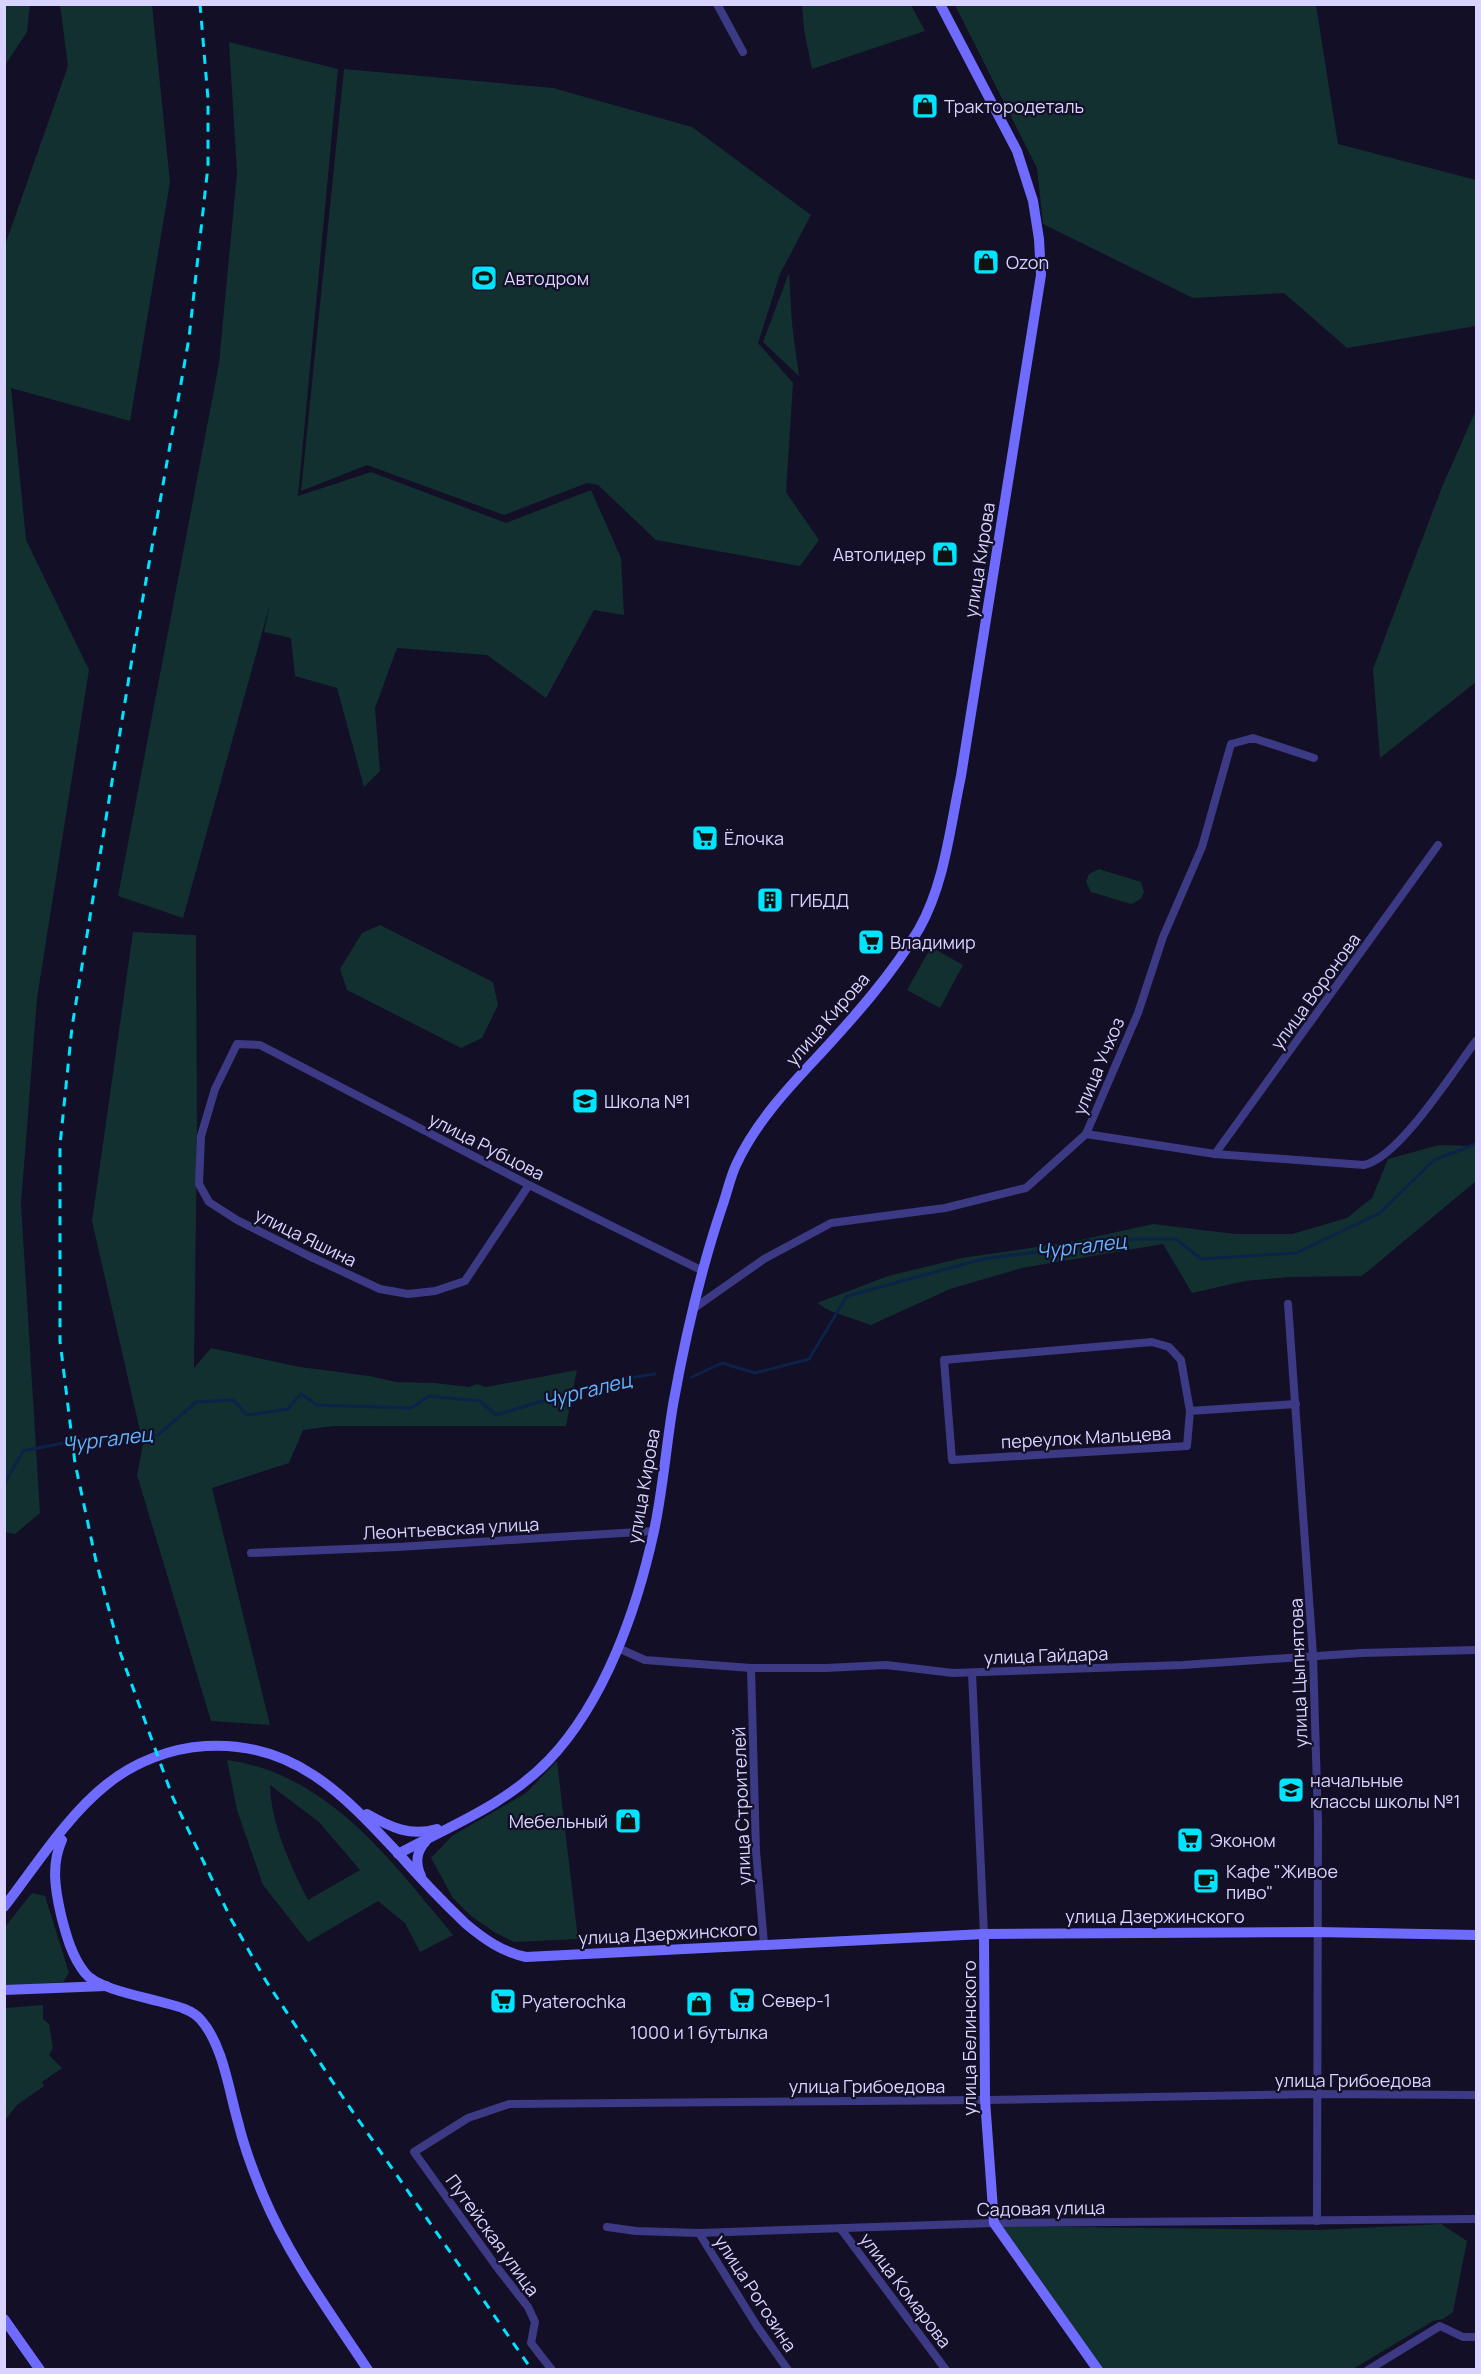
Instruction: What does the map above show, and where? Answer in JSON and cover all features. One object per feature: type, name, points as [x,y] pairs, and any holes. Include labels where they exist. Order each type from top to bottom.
[{"type":"main road","name":"улица Кирова","points":[[398,1854],[511,1793],[548,1761],[585,1714],[618,1648],[642,1578],[654,1531],[673,1406],[701,1270],[736,1164],[779,1098],[878,987],[918,930],[933,900],[943,864],[961,776],[1041,275],[1039,239],[1033,201],[1017,150],[940,4]]},
{"type":"main road","name":"улица Дзержинского","points":[[4,1907],[73,1818],[106,1785],[133,1767],[175,1751],[216,1746],[255,1749],[293,1762],[312,1773],[356,1808],[422,1879],[483,1938],[513,1954],[526,1957],[984,1934],[1317,1932],[1476,1935]]},
{"type":"main road","points":[[356,1808],[399,1830],[422,1832],[455,1824]]},
{"type":"main road","points":[[73,1818],[56,1854],[54,1876],[66,1935],[75,1958],[86,1975],[107,1986],[180,2007],[200,2018],[210,2032],[222,2063],[238,2124],[263,2197],[311,2286],[368,2370]]},
{"type":"main road","points":[[422,1879],[417,1868],[417,1857],[421,1846],[429,1837]]},
{"type":"main road","name":"улица Белинского","points":[[984,1934],[985,2100],[994,2223]]},
{"type":"main road","points":[[4,1990],[107,1986]]},
{"type":"main road","points":[[994,2223],[1098,2370]]},
{"type":"main road","points":[[4,2319],[40,2370]]},
{"type":"street","points":[[717,4],[743,52]]},
{"type":"street","name":"улица Учхоз","points":[[693,1309],[764,1259],[831,1223],[945,1208],[1026,1188],[1086,1134],[1138,1013],[1163,937],[1202,847],[1231,744],[1253,738],[1314,758]]},
{"type":"street","name":"улица Воронова","points":[[1215,1154],[1438,844]]},
{"type":"street","points":[[1086,1134],[1215,1154],[1364,1164],[1378,1160],[1402,1138],[1476,1041]]},
{"type":"street","name":"улица Яшина","points":[[260,1045],[237,1044],[215,1089],[201,1136],[199,1184],[209,1202],[237,1220],[380,1289],[408,1294],[435,1291],[465,1281],[529,1185]]},
{"type":"street","name":"улица Рубцова","points":[[260,1045],[529,1185],[701,1270]]},
{"type":"street","name":"улица Цыпнятова","points":[[1288,1304],[1313,1656],[1318,1822],[1317,2221]]},
{"type":"street","name":"переулок Мальцева","points":[[1152,1342],[1169,1347],[1181,1360],[1190,1412],[1187,1446],[952,1460],[944,1360],[1152,1342]]},
{"type":"street","name":"переулок Мальцева","points":[[1190,1412],[1296,1404]]},
{"type":"street","name":"Леонтьевская улица","points":[[251,1553],[398,1547],[654,1531]]},
{"type":"street","name":"улица Гайдара","points":[[618,1648],[645,1660],[751,1668],[886,1665],[972,1673],[1476,1650]]},
{"type":"street","name":"улица Строителей","points":[[751,1668],[756,1851],[764,1944]]},
{"type":"street","name":"улица Белинского","points":[[972,1673],[984,1934]]},
{"type":"street","name":"улица Грибоедова","points":[[414,2151],[468,2118],[510,2104],[985,2100],[1316,2094],[1476,2095]]},
{"type":"street","name":"Путейская улица","points":[[414,2151],[528,2307],[534,2322],[531,2343],[552,2370]]},
{"type":"street","name":"Садовая улица","points":[[607,2227],[636,2231],[699,2233],[994,2223],[1476,2219]]},
{"type":"street","name":"улица Комарова","points":[[841,2229],[946,2370]]},
{"type":"street","name":"улица Рогозина","points":[[699,2233],[756,2326],[788,2370]]},
{"type":"street","points":[[1368,2370],[1440,2326],[1463,2337],[1476,2337]]},
{"type":"green space","points":[[5,4],[30,5],[27,32],[5,65]]},
{"type":"green space","points":[[60,5],[152,5],[170,182],[130,421],[11,388],[26,540],[89,670],[37,998],[21,1204],[40,1513],[15,1534],[4,1532],[4,248],[68,66]]},
{"type":"green space","points":[[802,5],[911,5],[925,31],[812,69],[804,30]]},
{"type":"green space","points":[[955,5],[1316,5],[1338,144],[1476,180],[1476,326],[1347,348],[1284,293],[1193,298],[1043,224],[1037,168]]},
{"type":"green space","points":[[229,42],[338,69],[298,496],[371,472],[506,523],[591,490],[621,558],[624,615],[594,610],[546,698],[487,655],[397,648],[375,708],[380,771],[364,787],[337,688],[295,676],[291,638],[264,632],[270,604],[183,918],[118,896],[219,363],[237,173]]},
{"type":"green space","points":[[344,69],[553,88],[692,127],[811,215],[780,274],[758,343],[793,383],[786,492],[819,540],[800,566],[656,540],[598,485],[587,483],[504,515],[367,465],[301,491]]},
{"type":"green space","points":[[789,273],[792,324],[799,376],[763,342]]},
{"type":"green space","points":[[1476,410],[1476,682],[1380,758],[1373,669],[1442,487]]},
{"type":"green space","points":[[1099,869],[1141,882],[1144,892],[1141,899],[1131,904],[1091,892],[1086,882],[1089,874]]},
{"type":"green space","points":[[380,925],[493,982],[498,1005],[482,1038],[461,1048],[347,990],[340,969],[362,933]]},
{"type":"green space","points":[[133,932],[196,935],[197,1131],[194,1368],[211,1348],[300,1367],[396,1382],[469,1387],[477,1384],[486,1387],[577,1370],[566,1426],[334,1426],[303,1430],[289,1463],[212,1488],[270,1725],[211,1721],[137,1475],[143,1444],[92,1221]]},
{"type":"green space","points":[[931,947],[963,965],[940,1008],[907,990]]},
{"type":"green space","points":[[1476,1144],[1476,1181],[1362,1276],[1290,1277],[1245,1281],[1192,1293],[1163,1244],[1022,1268],[950,1289],[871,1325],[830,1311],[817,1303],[888,1276],[962,1258],[1076,1241],[1153,1224],[1235,1234],[1292,1234],[1347,1218],[1372,1198],[1388,1159],[1439,1145],[1472,1146]]},
{"type":"green space","points":[[227,1760],[263,1769],[297,1783],[327,1802],[382,1851],[453,1935],[420,1952],[405,1923],[378,1901],[308,1942],[263,1885],[237,1810]],"holes":[[[270,1785],[319,1822],[360,1870],[308,1900],[288,1858],[278,1829]]]},
{"type":"green space","points":[[557,1761],[578,1939],[514,1942],[471,1916],[453,1898],[431,1858],[452,1836],[526,1793]]},
{"type":"green space","points":[[32,1893],[45,1896],[69,1973],[63,1982],[5,1986],[5,1927]]},
{"type":"green space","points":[[43,2005],[43,2019],[49,2024],[53,2048],[49,2055],[62,2068],[42,2082],[44,2086],[17,2105],[5,2120],[5,2008]]},
{"type":"green space","points":[[1441,2224],[1467,2241],[1453,2312],[1443,2319],[1433,2321],[1353,2369],[1103,2370],[1001,2226],[1318,2230]]},
{"type":"waterway","name":"Чургалец","points":[[692,1377],[722,1363],[755,1373],[809,1359],[847,1296],[983,1259],[1134,1239],[1176,1239],[1201,1259],[1296,1253],[1380,1213],[1434,1160],[1476,1144]]},
{"type":"waterway","name":"Чургалец","points":[[4,1485],[23,1451],[88,1438],[158,1435],[196,1402],[233,1400],[247,1415],[288,1409],[301,1394],[317,1405],[411,1408],[429,1396],[480,1401],[496,1415],[609,1381],[655,1374]]},
{"type":"railway","points":[[200,4],[208,99],[208,166],[189,338],[131,665],[72,1027],[60,1145],[60,1341],[75,1463],[96,1561],[121,1655],[173,1798],[231,1919],[266,1981],[346,2102],[532,2370]]},
{"type":"place","name":"Трактородеталь","points":[[925,106]]},
{"type":"place","name":"Ozon","points":[[986,262]]},
{"type":"place","name":"Автодром","points":[[484,278]]},
{"type":"place","name":"Автолидер","points":[[945,554]]},
{"type":"place","name":"Ёлочка","points":[[705,838]]},
{"type":"place","name":"ГИБДД","points":[[770,900]]},
{"type":"place","name":"Владимир","points":[[871,942]]},
{"type":"place","name":"Школа №1","points":[[585,1101]]},
{"type":"place","name":"начальные классы школы №1","points":[[1291,1790]]},
{"type":"place","name":"Мебельный","points":[[628,1821]]},
{"type":"place","name":"Эконом","points":[[1190,1840]]},
{"type":"place","name":"Кафе \"Живое пиво\"","points":[[1206,1881]]},
{"type":"place","name":"Север-1","points":[[742,2000]]},
{"type":"place","name":"Pyaterochka","points":[[503,2001]]},
{"type":"place","name":"1000 и 1 бутылка","points":[[699,2004]]}]
